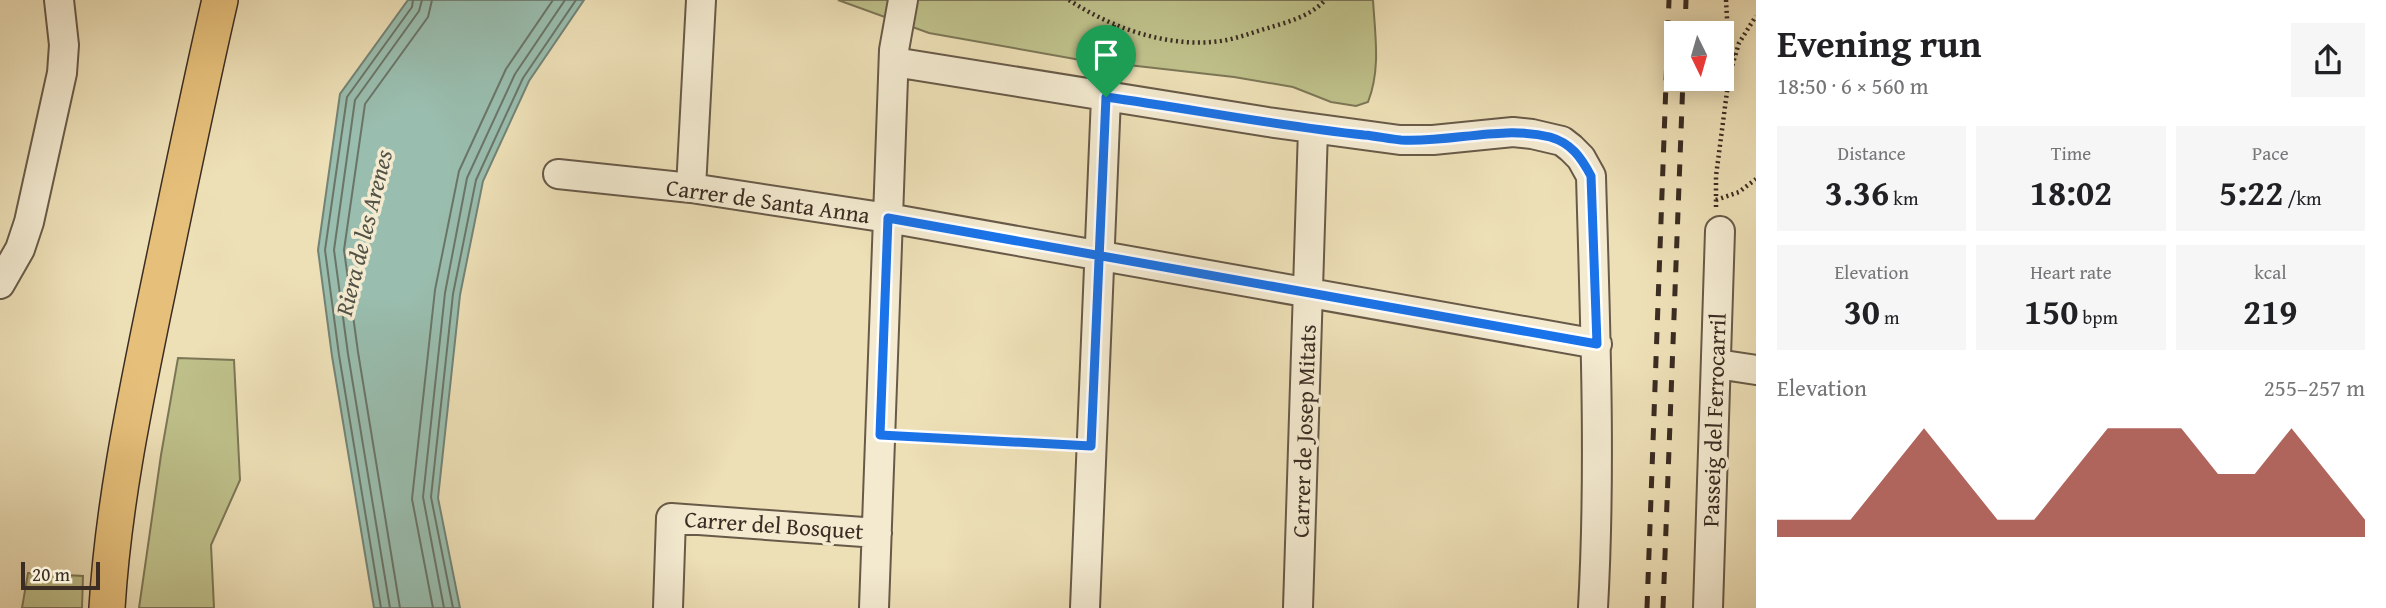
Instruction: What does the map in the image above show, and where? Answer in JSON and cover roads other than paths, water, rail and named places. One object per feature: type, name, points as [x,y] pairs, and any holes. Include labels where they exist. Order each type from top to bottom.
[{"type":"main road","points":[[107,608],[113,538],[129,432],[194,112],[220,0]]},
{"type":"street","points":[[0,284],[20,248],[29,222],[62,73],[64,45],[59,0]]},
{"type":"street","points":[[691,188],[701,0]]},
{"type":"street","points":[[874,608],[894,56],[903,0]]},
{"type":"street","points":[[894,56],[1106,97],[1313,129],[1411,140],[1491,133],[1532,134],[1562,141],[1571,148],[1581,158],[1591,176],[1597,344],[1598,519],[1593,608]]},
{"type":"street","points":[[1086,608],[1106,97]]},
{"type":"street","name":"Carrer de Josep Mitats","points":[[1298,608],[1313,129]]},
{"type":"street","name":"Carrer de Santa Anna","points":[[558,174],[691,188],[888,218],[1597,344]]},
{"type":"street","name":"Passeig del Ferrocarril","points":[[1707,608],[1720,231]]},
{"type":"street","points":[[1717,364],[1756,370]]},
{"type":"street","name":"Carrer del Bosquet","points":[[668,608],[671,518],[877,533]]},
{"type":"water","name":"Riera de les Arenes","points":[[408,0],[584,0],[529,81],[483,181],[460,295],[438,498],[460,608],[374,608],[332,356],[318,250],[340,94]]},
{"type":"railway","points":[[1647,608],[1669,0]]},
{"type":"railway","points":[[1685,21],[1686,0]]},
{"type":"railway","points":[[1663,608],[1683,91]]}]
